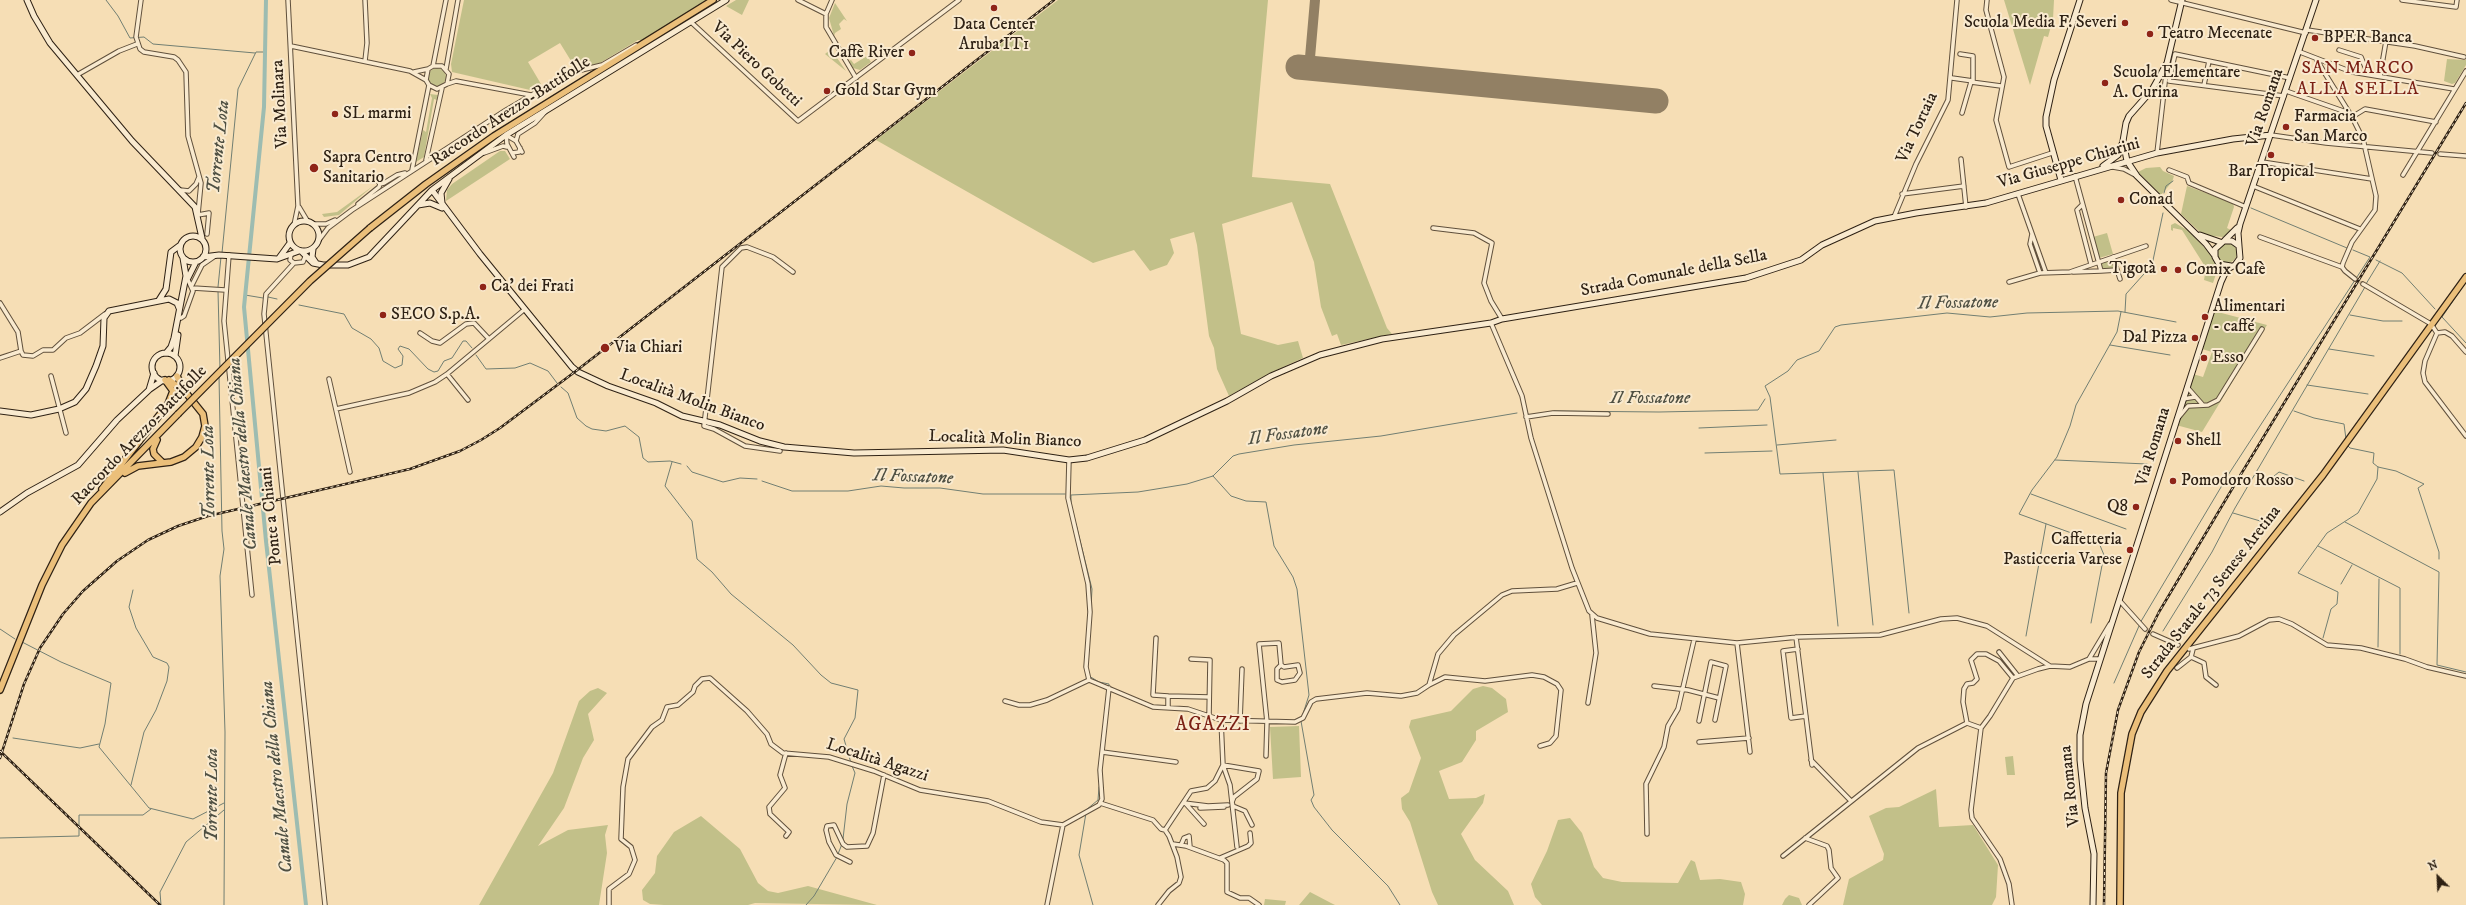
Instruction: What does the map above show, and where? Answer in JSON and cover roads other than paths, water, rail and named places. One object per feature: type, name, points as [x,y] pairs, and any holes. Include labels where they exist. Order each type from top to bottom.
[{"type":"main road","name":"Raccordo Arezzo-Battifolle","points":[[0,690],[42,585],[62,545],[91,503],[310,281],[370,228],[426,184],[494,136],[713,0]]},
{"type":"main road","name":"Strada Statale 73 Senese Aretina","points":[[2120,905],[2121,793],[2125,763],[2141,712],[2167,671],[2323,475],[2466,277]]},
{"type":"main road","points":[[116,479],[138,466],[175,460],[190,454],[202,437],[205,426],[203,414],[186,394],[177,376]]},
{"type":"main road","points":[[165,380],[186,394]]},
{"type":"main road","points":[[91,503],[168,404],[173,391],[165,380]]},
{"type":"main road","points":[[162,462],[156,458],[153,449],[167,426]]},
{"type":"street","points":[[27,0],[34,16],[50,43],[132,141],[187,197],[195,207],[198,215]]},
{"type":"street","points":[[141,0],[137,29],[137,44],[144,52],[178,60],[186,72],[188,136],[199,177],[200,190],[198,224],[206,248],[204,259],[184,316],[181,318]]},
{"type":"street","name":"Via Molinara","points":[[288,0],[298,206],[294,225]]},
{"type":"street","points":[[365,0],[367,42],[365,61]]},
{"type":"street","points":[[433,66],[446,0]]},
{"type":"street","points":[[446,69],[458,0]]},
{"type":"street","points":[[290,243],[305,257],[317,264],[348,265],[369,257],[432,190],[506,135],[726,0]]},
{"type":"street","points":[[798,0],[826,14]]},
{"type":"street","points":[[832,0],[826,14],[828,34],[856,78]]},
{"type":"street","name":"Via Piero Gobetti","points":[[691,22],[798,121],[959,0]]},
{"type":"street","name":"Via Tortaia","points":[[1894,217],[1902,194],[1948,100],[1952,78],[1957,0]]},
{"type":"street","points":[[1987,0],[1986,10],[2003,69],[1996,120],[2009,167],[2052,153]]},
{"type":"street","points":[[2061,180],[2052,153],[2046,126],[2046,109],[2080,0]]},
{"type":"street","points":[[2171,0],[2181,1],[2306,31],[2386,41],[2464,57]]},
{"type":"street","name":"Via Romana","points":[[2240,224],[2300,52],[2316,0]]},
{"type":"street","points":[[2402,0],[2421,1],[2456,7],[2457,0]]},
{"type":"street","points":[[2157,154],[2167,63],[2181,1]]},
{"type":"street","points":[[2380,76],[2386,41]]},
{"type":"street","points":[[317,264],[312,257],[313,249],[328,228],[340,218],[426,160],[569,73],[602,65],[632,47],[647,42]]},
{"type":"street","points":[[76,75],[137,44]]},
{"type":"street","points":[[291,46],[413,72],[426,80],[429,85],[410,171]]},
{"type":"street","points":[[2339,50],[2361,57],[2368,74]]},
{"type":"street","points":[[2300,52],[2342,69],[2454,89]]},
{"type":"street","points":[[1960,54],[1973,56],[1973,81],[1969,84],[1962,113]]},
{"type":"street","points":[[2290,78],[2175,54],[2169,81],[2285,94],[2349,113]]},
{"type":"street","points":[[2316,59],[2352,117],[2364,147],[2376,196],[2375,210],[2352,242],[2342,267]]},
{"type":"street","points":[[2204,85],[2209,61]]},
{"type":"street","points":[[2098,169],[2118,155],[2129,116],[2152,90],[2167,63]]},
{"type":"street","points":[[413,72],[428,69],[437,65],[446,69],[456,81]]},
{"type":"street","points":[[426,80],[428,69]]},
{"type":"street","points":[[2403,175],[2466,71]]},
{"type":"street","points":[[447,84],[449,74]]},
{"type":"street","points":[[1952,78],[2001,86]]},
{"type":"street","points":[[426,160],[442,88],[447,84],[456,81],[531,95]]},
{"type":"street","points":[[429,85],[442,88]]},
{"type":"street","points":[[2352,117],[2365,109],[2436,122]]},
{"type":"street","points":[[516,141],[518,134],[535,123],[546,111]]},
{"type":"street","points":[[506,135],[516,141],[522,152]]},
{"type":"street","points":[[506,135],[507,147],[514,157]]},
{"type":"street","points":[[2271,135],[2432,154]]},
{"type":"street","name":"Via Giuseppe Chiarini","points":[[1875,221],[1966,207],[2018,194],[2136,158],[2233,139],[2271,135]]},
{"type":"street","points":[[2123,141],[2127,161],[2137,176],[2195,233],[2215,257],[2219,264],[2221,282]]},
{"type":"street","points":[[480,154],[503,146],[507,147]]},
{"type":"street","points":[[512,153],[519,152],[520,148]]},
{"type":"street","points":[[2440,154],[2466,156]]},
{"type":"street","points":[[2133,170],[2133,164],[2136,158]]},
{"type":"street","points":[[1961,159],[1966,207]]},
{"type":"street","points":[[2262,162],[2372,179]]},
{"type":"street","points":[[2108,166],[2124,169],[2137,176]]},
{"type":"street","points":[[445,209],[441,201],[442,188],[461,168]]},
{"type":"street","points":[[2169,170],[2187,177],[2189,183],[2246,207]]},
{"type":"street","points":[[352,210],[379,187],[380,184],[384,184],[397,175],[410,171]]},
{"type":"street","points":[[2075,176],[2101,271]]},
{"type":"street","points":[[187,197],[189,191],[199,177]]},
{"type":"street","points":[[377,179],[380,184]]},
{"type":"street","points":[[194,186],[200,190]]},
{"type":"street","points":[[1902,194],[1964,186]]},
{"type":"street","points":[[2253,186],[2360,229]]},
{"type":"street","points":[[180,190],[189,191]]},
{"type":"street","points":[[336,409],[409,393],[447,374],[525,309],[445,209],[432,190]]},
{"type":"street","points":[[2018,194],[2046,273]]},
{"type":"street","points":[[417,205],[430,203],[445,209]]},
{"type":"street","points":[[2082,205],[2077,210],[2091,264]]},
{"type":"street","name":"Via Molinara","points":[[298,206],[311,223]]},
{"type":"street","points":[[198,215],[209,213],[207,234]]},
{"type":"street","points":[[277,259],[286,251],[290,243],[289,233],[294,225],[311,223],[326,224],[340,218]]},
{"type":"street","name":"Strada Comunale della Sella","points":[[1491,323],[1502,319],[1746,278],[1796,262],[1822,245],[1875,221]]},
{"type":"street","points":[[311,223],[317,229],[319,240]]},
{"type":"street","points":[[158,300],[166,289],[170,254],[198,224]]},
{"type":"street","points":[[2215,257],[2215,249],[2240,224]]},
{"type":"street","points":[[2221,282],[2231,266],[2240,258],[2238,233],[2240,224]]},
{"type":"street","points":[[1433,228],[1474,233],[1492,243],[1484,283],[1491,301],[1502,319]]},
{"type":"street","points":[[2032,233],[2030,244],[2040,273]]},
{"type":"street","points":[[2195,233],[2222,241],[2232,241],[2239,246]]},
{"type":"street","points":[[188,236],[202,238]]},
{"type":"street","points":[[2260,237],[2342,267],[2355,279]]},
{"type":"street","points":[[149,390],[154,374],[154,360],[166,353],[171,347],[180,308],[186,276],[179,246]]},
{"type":"street","points":[[2070,272],[2146,246]]},
{"type":"street","points":[[704,424],[722,267],[741,248],[747,247],[773,257],[793,272]]},
{"type":"street","points":[[206,248],[223,255],[264,259],[277,259],[300,251],[313,249]]},
{"type":"street","points":[[170,254],[182,256],[196,262]]},
{"type":"street","points":[[0,512],[27,493],[78,465],[106,430],[149,390],[165,380],[177,376],[180,364],[176,356],[190,270],[196,262],[223,255]]},
{"type":"street","points":[[223,255],[226,357],[252,595]]},
{"type":"street","points":[[291,255],[290,260],[294,263],[303,262],[305,257]]},
{"type":"street","points":[[2113,257],[2120,279]]},
{"type":"street","name":"Ponte a Chiani","points":[[294,263],[266,294],[266,335],[325,905]]},
{"type":"street","points":[[2219,264],[2231,266]]},
{"type":"street","points":[[2009,282],[2040,273],[2117,270]]},
{"type":"street","points":[[188,280],[193,287],[224,290]]},
{"type":"street","name":"Via Romana","points":[[2093,905],[2095,865],[2082,784],[2080,735],[2086,704],[2177,419],[2186,386],[2221,282]]},
{"type":"street","points":[[2363,284],[2431,324],[2437,333]]},
{"type":"street","points":[[0,303],[18,332],[23,355],[34,356],[43,350],[53,350],[66,338],[80,333],[106,314],[116,309],[158,300],[173,300],[180,308]]},
{"type":"street","name":"Località Molin Bianco","points":[[525,309],[578,372],[704,424],[751,447],[780,451]]},
{"type":"street","points":[[0,411],[31,415],[59,409],[76,402],[86,389],[103,346],[106,314]]},
{"type":"street","points":[[420,333],[432,341],[440,343],[466,324],[474,323],[489,339]]},
{"type":"street","points":[[1491,323],[1522,396],[1526,417],[1577,584],[1590,613],[1596,654],[1592,686],[1588,702]]},
{"type":"street","name":"Località Molin Bianco","points":[[704,424],[737,431],[760,441],[784,447],[854,453],[1004,450],[1069,460],[1087,458],[1145,440],[1227,401],[1271,376],[1320,355],[1382,339],[1491,323]]},
{"type":"street","points":[[2177,419],[2188,406],[2202,404],[2208,405],[2218,400],[2262,329]]},
{"type":"street","points":[[2437,333],[2445,332],[2452,336],[2466,352]]},
{"type":"street","points":[[2437,333],[2425,361],[2424,377],[2466,436]]},
{"type":"street","points":[[0,358],[21,351]]},
{"type":"street","points":[[166,353],[176,356]]},
{"type":"street","points":[[154,374],[165,380]]},
{"type":"street","points":[[447,374],[468,400]]},
{"type":"street","points":[[51,376],[66,432]]},
{"type":"street","points":[[329,379],[350,472]]},
{"type":"street","points":[[2186,386],[2202,404]]},
{"type":"street","points":[[2188,406],[2183,399],[2195,397]]},
{"type":"street","points":[[1526,417],[1553,413],[1608,414]]},
{"type":"street","points":[[734,439],[737,431]]},
{"type":"street","points":[[1069,460],[1068,498],[1088,584],[1090,612],[1086,667],[1089,680]]},
{"type":"street","points":[[1428,685],[1438,654],[1454,635],[1502,595],[1512,591],[1557,589],[1577,584]]},
{"type":"street","points":[[2119,600],[2145,629]]},
{"type":"street","points":[[1590,613],[1604,622],[1632,630],[1694,640],[1736,642],[1796,637],[1886,634],[1941,619],[1957,618],[1987,626],[2050,666]]},
{"type":"street","points":[[2191,657],[2191,649],[2206,643],[2239,636],[2269,620],[2279,619],[2292,624],[2327,645],[2361,648],[2405,658],[2427,667],[2466,676]]},
{"type":"street","name":"Via Romana","points":[[2089,659],[2112,620]]},
{"type":"street","points":[[2153,634],[2178,645]]},
{"type":"street","points":[[1796,637],[1812,765]]},
{"type":"street","points":[[1156,638],[1153,695],[1209,697]]},
{"type":"street","points":[[1647,834],[1644,797],[1646,784],[1664,747],[1668,726],[1678,709],[1684,690],[1694,640]]},
{"type":"street","points":[[1736,642],[1750,752]]},
{"type":"street","points":[[1266,756],[1267,722],[1259,644],[1279,643],[1281,664],[1277,669],[1277,680],[1282,682],[1295,680],[1300,673],[1298,665],[1284,666],[1281,664]]},
{"type":"street","points":[[1798,649],[1783,651],[1790,711],[1791,718],[1806,716]]},
{"type":"street","points":[[1999,652],[2018,676]]},
{"type":"street","points":[[1967,723],[1963,702],[1964,689],[1966,684],[1974,683],[1977,679],[1971,660],[1977,654],[1986,654],[1999,661],[2013,678]]},
{"type":"street","points":[[2177,668],[2191,657]]},
{"type":"street","points":[[2191,657],[2204,663],[2206,676],[2216,685]]},
{"type":"street","points":[[1191,659],[1210,660],[1209,716]]},
{"type":"street","points":[[2012,905],[2008,884],[2000,859],[1972,818],[1971,810],[1981,728],[2013,678],[2050,666],[2070,667],[2089,659],[2100,660]]},
{"type":"street","points":[[1699,721],[1711,662],[1726,666],[1715,720]]},
{"type":"street","points":[[1240,721],[1242,669]]},
{"type":"street","points":[[1005,701],[1019,705],[1030,705],[1047,700],[1089,680],[1144,705],[1188,709],[1221,720],[1295,722],[1303,718],[1311,702],[1316,699],[1367,692],[1401,696],[1417,693],[1428,685],[1445,678],[1485,681],[1532,675],[1544,677],[1557,684],[1561,690],[1556,736],[1550,743],[1540,746]]},
{"type":"street","points":[[609,905],[609,889],[629,874],[635,860],[631,847],[621,839],[623,787],[628,759],[652,727],[662,720],[666,707],[678,705],[693,692],[699,682],[710,678],[747,711],[767,734],[771,744],[786,753],[780,775],[785,788],[769,807],[770,814],[789,832],[786,836]]},
{"type":"street","points":[[1654,686],[1684,690],[1719,698]]},
{"type":"street","points":[[1100,803],[1102,752],[1109,688]]},
{"type":"street","points":[[1168,696],[1168,707]]},
{"type":"street","points":[[1221,720],[1223,765],[1230,785],[1230,806],[1237,847]]},
{"type":"street","points":[[1783,856],[1918,748],[1967,723],[1981,728]]},
{"type":"street","points":[[1699,742],[1749,738]]},
{"type":"street","points":[[1102,752],[1176,762]]},
{"type":"street","name":"Località Agazzi","points":[[786,753],[829,757],[884,775],[920,790],[988,801],[1041,822],[1063,825]]},
{"type":"street","points":[[1811,760],[1850,801]]},
{"type":"street","points":[[1165,830],[1191,791],[1211,786],[1223,765]]},
{"type":"street","points":[[1223,765],[1259,771],[1257,779],[1234,797],[1232,802],[1233,806],[1245,811],[1252,825]]},
{"type":"street","points":[[850,862],[836,855],[829,842],[826,830],[827,826],[834,826],[843,844],[847,847],[867,846],[873,833],[884,775]]},
{"type":"street","points":[[1184,802],[1208,806],[1230,806]]},
{"type":"street","points":[[1184,802],[1204,824]]},
{"type":"street","points":[[1047,905],[1063,825],[1085,814],[1100,803]]},
{"type":"street","points":[[1100,803],[1153,820],[1161,829],[1165,830],[1173,844],[1181,877],[1179,883],[1169,891],[1158,905]]},
{"type":"street","points":[[1200,808],[1230,806]]},
{"type":"street","points":[[1220,858],[1248,846],[1251,843],[1250,833]]},
{"type":"street","points":[[1181,845],[1184,838],[1190,836],[1190,848]]},
{"type":"street","points":[[1805,838],[1827,846],[1829,850],[1831,868],[1838,878],[1809,905]]},
{"type":"street","points":[[1173,844],[1181,845],[1220,858],[1227,863],[1227,892],[1236,896],[1249,898],[1259,905]]},
{"type":"waterway","points":[[106,0],[118,16],[130,38],[144,37],[153,44],[255,53]]},
{"type":"waterway","name":"Canale Maestro della Chiana","points":[[266,0],[264,107],[244,307],[266,541],[306,905]]},
{"type":"waterway","name":"Torrente Lota","points":[[222,253],[238,89],[256,52],[265,52]]},
{"type":"waterway","points":[[2164,193],[2166,186],[2173,181]]},
{"type":"waterway","points":[[2251,208],[2347,248]]},
{"type":"waterway","points":[[2125,312],[2126,294],[2152,265],[2163,213]]},
{"type":"waterway","points":[[2140,623],[2230,472],[2370,257],[2353,250]]},
{"type":"waterway","name":"Torrente Lota","points":[[218,287],[221,257]]},
{"type":"waterway","points":[[2376,260],[2402,273],[2435,309]]},
{"type":"waterway","points":[[2366,284],[2380,261]]},
{"type":"waterway","points":[[2466,282],[2442,317],[2466,343]]},
{"type":"waterway","points":[[2163,631],[2212,552],[2235,508],[2365,287]]},
{"type":"waterway","name":"Torrente Lota","points":[[218,291],[220,369]]},
{"type":"waterway","points":[[245,295],[263,298]]},
{"type":"waterway","name":"Il Fossatone","points":[[268,297],[277,299]]},
{"type":"waterway","name":"Il Fossatone","points":[[299,305],[344,314],[352,328],[371,339],[379,348],[383,361],[395,368],[402,365],[403,356],[398,349],[400,346],[409,349],[428,369],[434,372],[438,371],[444,361],[452,358],[463,341],[466,341],[472,348]]},
{"type":"waterway","name":"Il Fossatone","points":[[1909,613],[1894,470],[1780,474],[1770,397],[1765,386],[1788,371],[1797,360],[1819,351],[1835,327],[1841,325],[1947,313],[1990,317],[2027,313],[2118,311],[2176,322]]},
{"type":"waterway","points":[[2091,623],[2104,555],[2099,543],[2019,514],[2032,490],[2057,457],[2070,426],[2076,405],[2117,332],[2121,312]]},
{"type":"waterway","points":[[2350,315],[2383,321],[2402,321]]},
{"type":"waterway","points":[[2110,345],[2170,355]]},
{"type":"waterway","points":[[2329,349],[2374,356]]},
{"type":"waterway","name":"Il Fossatone","points":[[476,355],[486,369],[515,368],[530,363],[548,371],[557,383]]},
{"type":"waterway","name":"Torrente Lota","points":[[219,376],[222,531],[224,549],[220,576],[225,732],[224,905]]},
{"type":"waterway","points":[[2307,385],[2368,394]]},
{"type":"waterway","name":"Il Fossatone","points":[[561,387],[568,393],[577,418],[586,426],[592,429],[606,431],[625,426],[639,437],[643,458],[648,462],[670,461],[681,464]]},
{"type":"waterway","name":"Il Fossatone","points":[[1554,411],[1659,412],[1758,410],[1765,399]]},
{"type":"waterway","points":[[2294,411],[2314,418],[2344,424],[2346,439]]},
{"type":"waterway","name":"Il Fossatone","points":[[1071,502],[1071,495],[1138,492],[1187,484],[1213,476],[1233,456],[1239,454],[1294,445],[1381,436],[1517,413]]},
{"type":"waterway","points":[[1699,428],[1767,425]]},
{"type":"waterway","points":[[1777,445],[1836,440]]},
{"type":"waterway","points":[[2348,446],[2350,448],[2374,453],[2373,463],[2378,467],[2396,471],[2424,484],[2418,488],[2439,552],[2439,559]]},
{"type":"waterway","points":[[1705,453],[1772,451]]},
{"type":"waterway","points":[[2055,460],[2147,464]]},
{"type":"waterway","points":[[672,462],[665,486],[692,521],[697,559],[712,572],[731,594],[793,645],[821,675],[831,683],[858,690],[855,718],[844,739],[851,763]]},
{"type":"waterway","name":"Il Fossatone","points":[[687,466],[692,472],[723,482],[740,478],[757,479]]},
{"type":"waterway","points":[[2323,638],[2331,609],[2337,604],[2338,592],[2298,573],[2327,533],[2358,513],[2377,479],[2378,467]]},
{"type":"waterway","points":[[1858,472],[1873,625]]},
{"type":"waterway","points":[[2255,475],[2268,481],[2279,472],[2304,481]]},
{"type":"waterway","points":[[1823,473],[1838,626]]},
{"type":"waterway","points":[[1213,476],[1231,496],[1246,501],[1266,502],[1274,546],[1293,577],[1297,589],[1309,695],[1303,714]]},
{"type":"waterway","name":"Il Fossatone","points":[[762,481],[792,491],[848,491],[881,486],[904,488],[940,488],[983,494],[1065,494]]},
{"type":"waterway","points":[[2031,494],[2126,529]]},
{"type":"waterway","points":[[2233,513],[2267,523]]},
{"type":"waterway","points":[[2345,522],[2439,572],[2437,665],[2466,672]]},
{"type":"waterway","points":[[1076,524],[1092,589],[1091,607]]},
{"type":"waterway","points":[[2026,636],[2046,524]]},
{"type":"waterway","points":[[2318,546],[2400,588],[2400,654]]},
{"type":"waterway","points":[[2341,584],[2352,565]]},
{"type":"waterway","points":[[2378,647],[2379,579]]},
{"type":"waterway","points":[[131,785],[144,732],[156,710],[167,681],[169,667],[167,663],[153,657],[136,628],[129,607],[133,590]]},
{"type":"waterway","points":[[2114,683],[2139,626]]},
{"type":"waterway","points":[[0,629],[15,639]]},
{"type":"waterway","points":[[22,642],[61,662],[111,683],[105,724],[99,747],[149,808],[193,819],[224,803]]},
{"type":"waterway","points":[[1089,676],[1099,682],[1109,684],[1109,687]]},
{"type":"waterway","points":[[1301,721],[1314,795],[1311,800],[1314,807],[1332,830],[1388,886],[1400,905]]},
{"type":"waterway","points":[[13,738],[80,748],[99,744]]},
{"type":"waterway","points":[[843,839],[847,804],[855,773],[852,766]]},
{"type":"waterway","points":[[1086,810],[1098,800],[1099,787]]},
{"type":"waterway","points":[[0,838],[79,836],[79,815],[143,815],[151,809]]},
{"type":"waterway","points":[[161,905],[160,892],[186,842],[224,810]]},
{"type":"waterway","points":[[1086,813],[1079,855],[1093,905]]},
{"type":"waterway","points":[[838,854],[842,844]]},
{"type":"waterway","points":[[806,905],[814,896],[837,857]]},
{"type":"tunnel","points":[[2355,279],[2363,284]]},
{"type":"tunnel","points":[[2145,629],[2153,634]]},
{"type":"railway","points":[[0,758],[24,684],[40,648],[63,614],[83,591],[117,561],[148,540],[178,526],[208,516],[410,469],[460,451],[481,440],[500,428],[576,371],[1054,0]]},
{"type":"railway","points":[[2104,905],[2106,773],[2118,710],[2139,652],[2159,612],[2235,484],[2466,103]]},
{"type":"railway","points":[[0,751],[160,905]]},
{"type":"place","name":"Data Center Aruba IT1","points":[[994,8]]},
{"type":"place","name":"Scuola Media F. Severi","points":[[2125,23]]},
{"type":"place","name":"Teatro Mecenate","points":[[2150,34]]},
{"type":"place","name":"BPER Banca","points":[[2315,38]]},
{"type":"place","name":"Caffè River","points":[[912,53]]},
{"type":"place","name":"Scuola Elementare A. Curina","points":[[2105,83]]},
{"type":"place","name":"Gold Star Gym","points":[[827,91]]},
{"type":"place","name":"SL marmi","points":[[335,114]]},
{"type":"place","name":"Farmacia San Marco","points":[[2286,127]]},
{"type":"place","name":"Bar Tropical","points":[[2271,155]]},
{"type":"place","name":"Sapra Centro Sanitario","points":[[314,168]]},
{"type":"place","name":"Conad","points":[[2121,200]]},
{"type":"place","name":"Tigotà","points":[[2164,269]]},
{"type":"place","name":"Comix Cafè","points":[[2178,270]]},
{"type":"place","name":"Ca' dei Frati","points":[[483,287]]},
{"type":"place","name":"SECO S.p.A.","points":[[383,315]]},
{"type":"place","name":"Alimentari - caffé","points":[[2205,317]]},
{"type":"place","name":"Dal Pizza","points":[[2195,338]]},
{"type":"place","name":"Via Chiari","points":[[605,348]]},
{"type":"place","name":"Esso","points":[[2204,358]]},
{"type":"place","name":"Shell","points":[[2178,441]]},
{"type":"place","name":"Pomodoro Rosso","points":[[2173,481]]},
{"type":"place","name":"Q8","points":[[2136,507]]},
{"type":"place","name":"Caffetteria Pasticceria Varese","points":[[2130,550]]},
{"type":"district","name":"SAN MARCO ALLA SELLA","points":[[2358,79]]},
{"type":"district","name":"AGAZZI","points":[[1213,726]]}]
